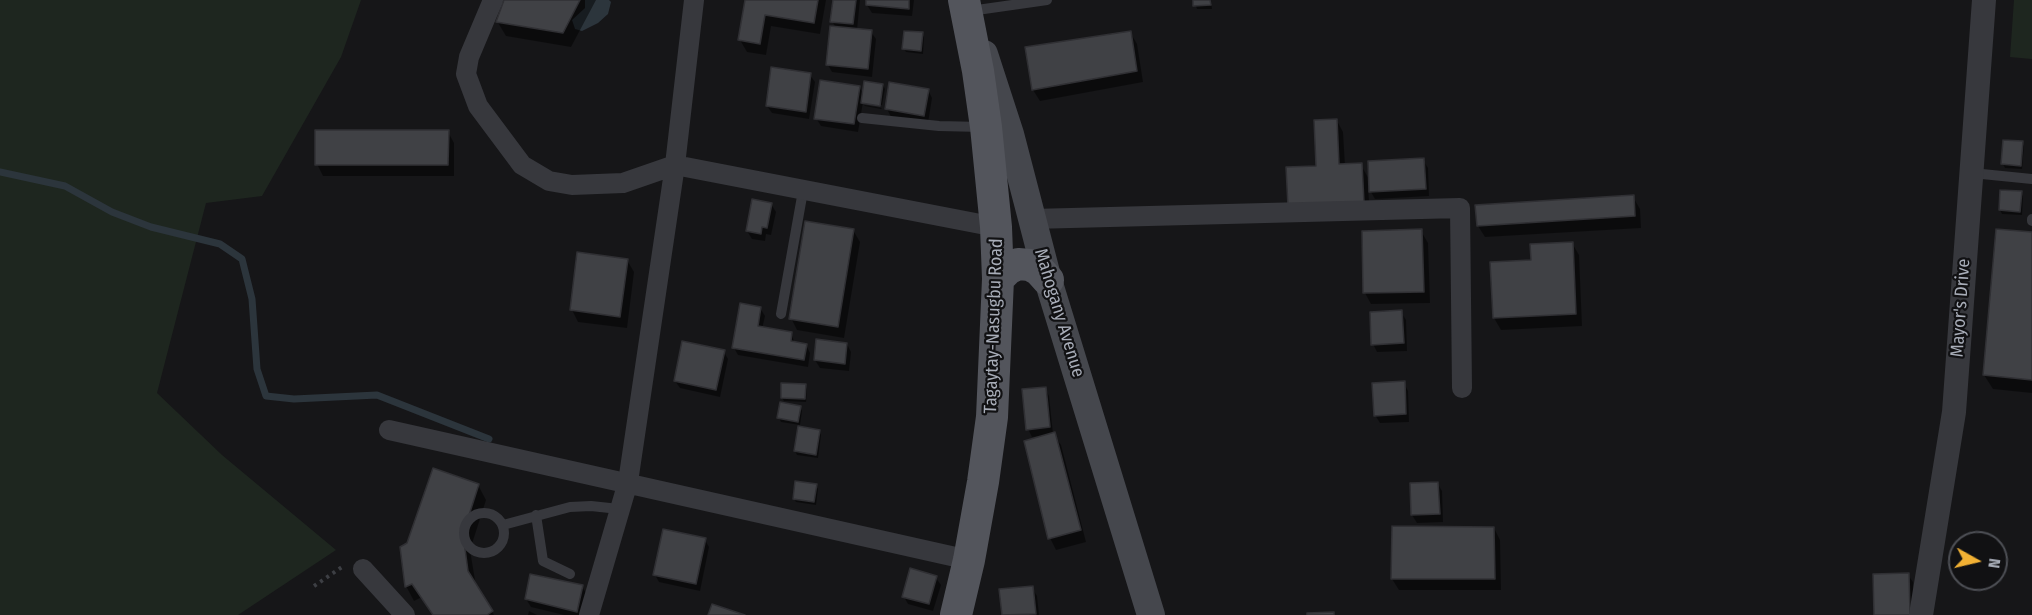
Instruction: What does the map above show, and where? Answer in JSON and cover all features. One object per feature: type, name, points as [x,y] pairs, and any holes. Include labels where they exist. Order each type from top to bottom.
[{"type":"main road","name":"Tagaytay-Nasugbu Road","points":[[956,615],[969,560],[992,417],[998,279],[996,227],[986,127],[965,6]]},
{"type":"main road","name":"Mahogany Avenue","points":[[965,6],[988,63],[1010,134],[1048,280],[1151,615]]},
{"type":"main road","points":[[998,279],[1008,269],[1018,264],[1030,265],[1039,270],[1048,280]]},
{"type":"street","points":[[493,0],[469,57],[466,74],[478,106],[522,165],[549,181],[572,185],[623,183],[675,165],[996,227]]},
{"type":"street","points":[[589,615],[628,482],[675,165],[694,0]]},
{"type":"street","name":"Mayor's Drive","points":[[1921,615],[1954,412],[1984,0]]},
{"type":"street","points":[[1032,219],[1461,208],[1462,388]]},
{"type":"street","points":[[389,430],[969,560]]},
{"type":"street","points":[[363,569],[405,615]]},
{"type":"lane","points":[[965,6],[1047,0]]},
{"type":"lane","points":[[862,118],[939,126],[986,127]]},
{"type":"lane","points":[[1972,174],[2032,179]]},
{"type":"lane","points":[[782,314],[803,191]]},
{"type":"lane","points":[[503,525],[570,507],[591,506],[619,509]]},
{"type":"lane","points":[[536,515],[543,561],[570,574]]},
{"type":"path","points":[[314,586],[352,559],[363,569]]},
{"type":"shaded area","points":[[0,0],[361,0],[341,57],[262,196],[206,203],[157,393],[222,455],[336,550],[238,615],[0,615]]},
{"type":"shaded area","points":[[585,0],[609,0],[611,2],[608,14],[598,23],[582,31],[575,29],[572,20],[585,8]]},
{"type":"shaded area","points":[[2014,0],[2032,0],[2032,59],[2010,57]]},
{"type":"building","points":[[504,0],[580,0],[563,33],[496,22]]},
{"type":"building","points":[[745,0],[818,0],[814,23],[765,15],[760,44],[738,40]]},
{"type":"building","points":[[833,0],[856,0],[853,24],[830,22]]},
{"type":"building","points":[[866,0],[909,0],[909,9],[866,5]]},
{"type":"building","points":[[1193,0],[1210,0],[1211,5],[1193,6]]},
{"type":"building","points":[[830,26],[872,30],[868,69],[826,65]]},
{"type":"building","points":[[904,31],[923,32],[921,51],[902,49]]},
{"type":"building","points":[[1131,31],[1137,71],[1032,90],[1025,47]]},
{"type":"building","points":[[771,67],[811,73],[806,112],[766,106]]},
{"type":"building","points":[[820,80],[860,86],[854,124],[814,119]]},
{"type":"building","points":[[864,81],[883,84],[880,106],[861,103]]},
{"type":"building","points":[[889,82],[929,89],[924,116],[885,109]]},
{"type":"building","points":[[1337,119],[1339,164],[1362,163],[1364,203],[1288,207],[1286,167],[1316,166],[1314,120]]},
{"type":"building","points":[[315,130],[449,130],[448,165],[315,165]]},
{"type":"building","points":[[2003,140],[2023,141],[2021,166],[2001,164]]},
{"type":"building","points":[[1424,158],[1426,189],[1369,192],[1368,161]]},
{"type":"building","points":[[2000,190],[2022,191],[2020,212],[1999,210]]},
{"type":"building","points":[[1634,195],[1635,216],[1477,226],[1475,205]]},
{"type":"building","points":[[752,199],[772,203],[767,228],[762,227],[761,234],[746,231]]},
{"type":"building","points":[[805,221],[854,229],[838,327],[789,319]]},
{"type":"building","points":[[1422,229],[1424,292],[1363,293],[1362,231]]},
{"type":"building","points":[[1996,229],[2032,232],[2032,380],[1983,375]]},
{"type":"building","points":[[1573,242],[1576,314],[1493,318],[1490,262],[1531,260],[1530,244]]},
{"type":"building","points":[[577,252],[628,259],[620,317],[570,310]]},
{"type":"building","points":[[740,303],[761,307],[758,326],[792,332],[791,341],[807,344],[804,360],[732,348]]},
{"type":"building","points":[[1402,310],[1404,343],[1371,345],[1370,312]]},
{"type":"building","points":[[816,339],[847,343],[845,364],[814,360]]},
{"type":"building","points":[[682,341],[725,350],[716,390],[674,381]]},
{"type":"building","points":[[1405,381],[1406,414],[1374,416],[1372,383]]},
{"type":"building","points":[[781,383],[806,384],[805,399],[781,398]]},
{"type":"building","points":[[1046,387],[1050,427],[1026,430],[1022,389]]},
{"type":"building","points":[[780,402],[801,406],[798,422],[777,418]]},
{"type":"building","points":[[798,426],[820,430],[816,455],[794,451]]},
{"type":"building","points":[[1055,432],[1081,530],[1048,539],[1024,441]]},
{"type":"building","points":[[433,468],[479,484],[463,534],[468,571],[493,611],[487,615],[433,615],[412,584],[405,587],[400,547],[407,543]]},
{"type":"building","points":[[795,481],[817,484],[814,502],[793,499]]},
{"type":"building","points":[[1438,482],[1440,514],[1411,515],[1410,483]]},
{"type":"building","points":[[1392,526],[1494,527],[1495,579],[1391,579]]},
{"type":"building","points":[[663,529],[706,538],[696,584],[653,575]]},
{"type":"building","points":[[910,568],[937,576],[929,604],[902,597]]},
{"type":"building","points":[[1909,573],[1910,615],[1874,615],[1873,574]]},
{"type":"building","points":[[530,574],[583,585],[577,612],[525,599]]},
{"type":"building","points":[[1033,586],[1036,614],[1002,615],[999,589]]},
{"type":"building","points":[[712,604],[745,615],[708,615]]},
{"type":"building","points":[[1334,612],[1334,615],[1307,615],[1307,613]]},
{"type":"waterway","points":[[0,172],[65,186],[112,212],[151,227],[220,244],[242,259],[252,299],[257,369],[266,396],[294,399],[377,395],[489,439]]}]
